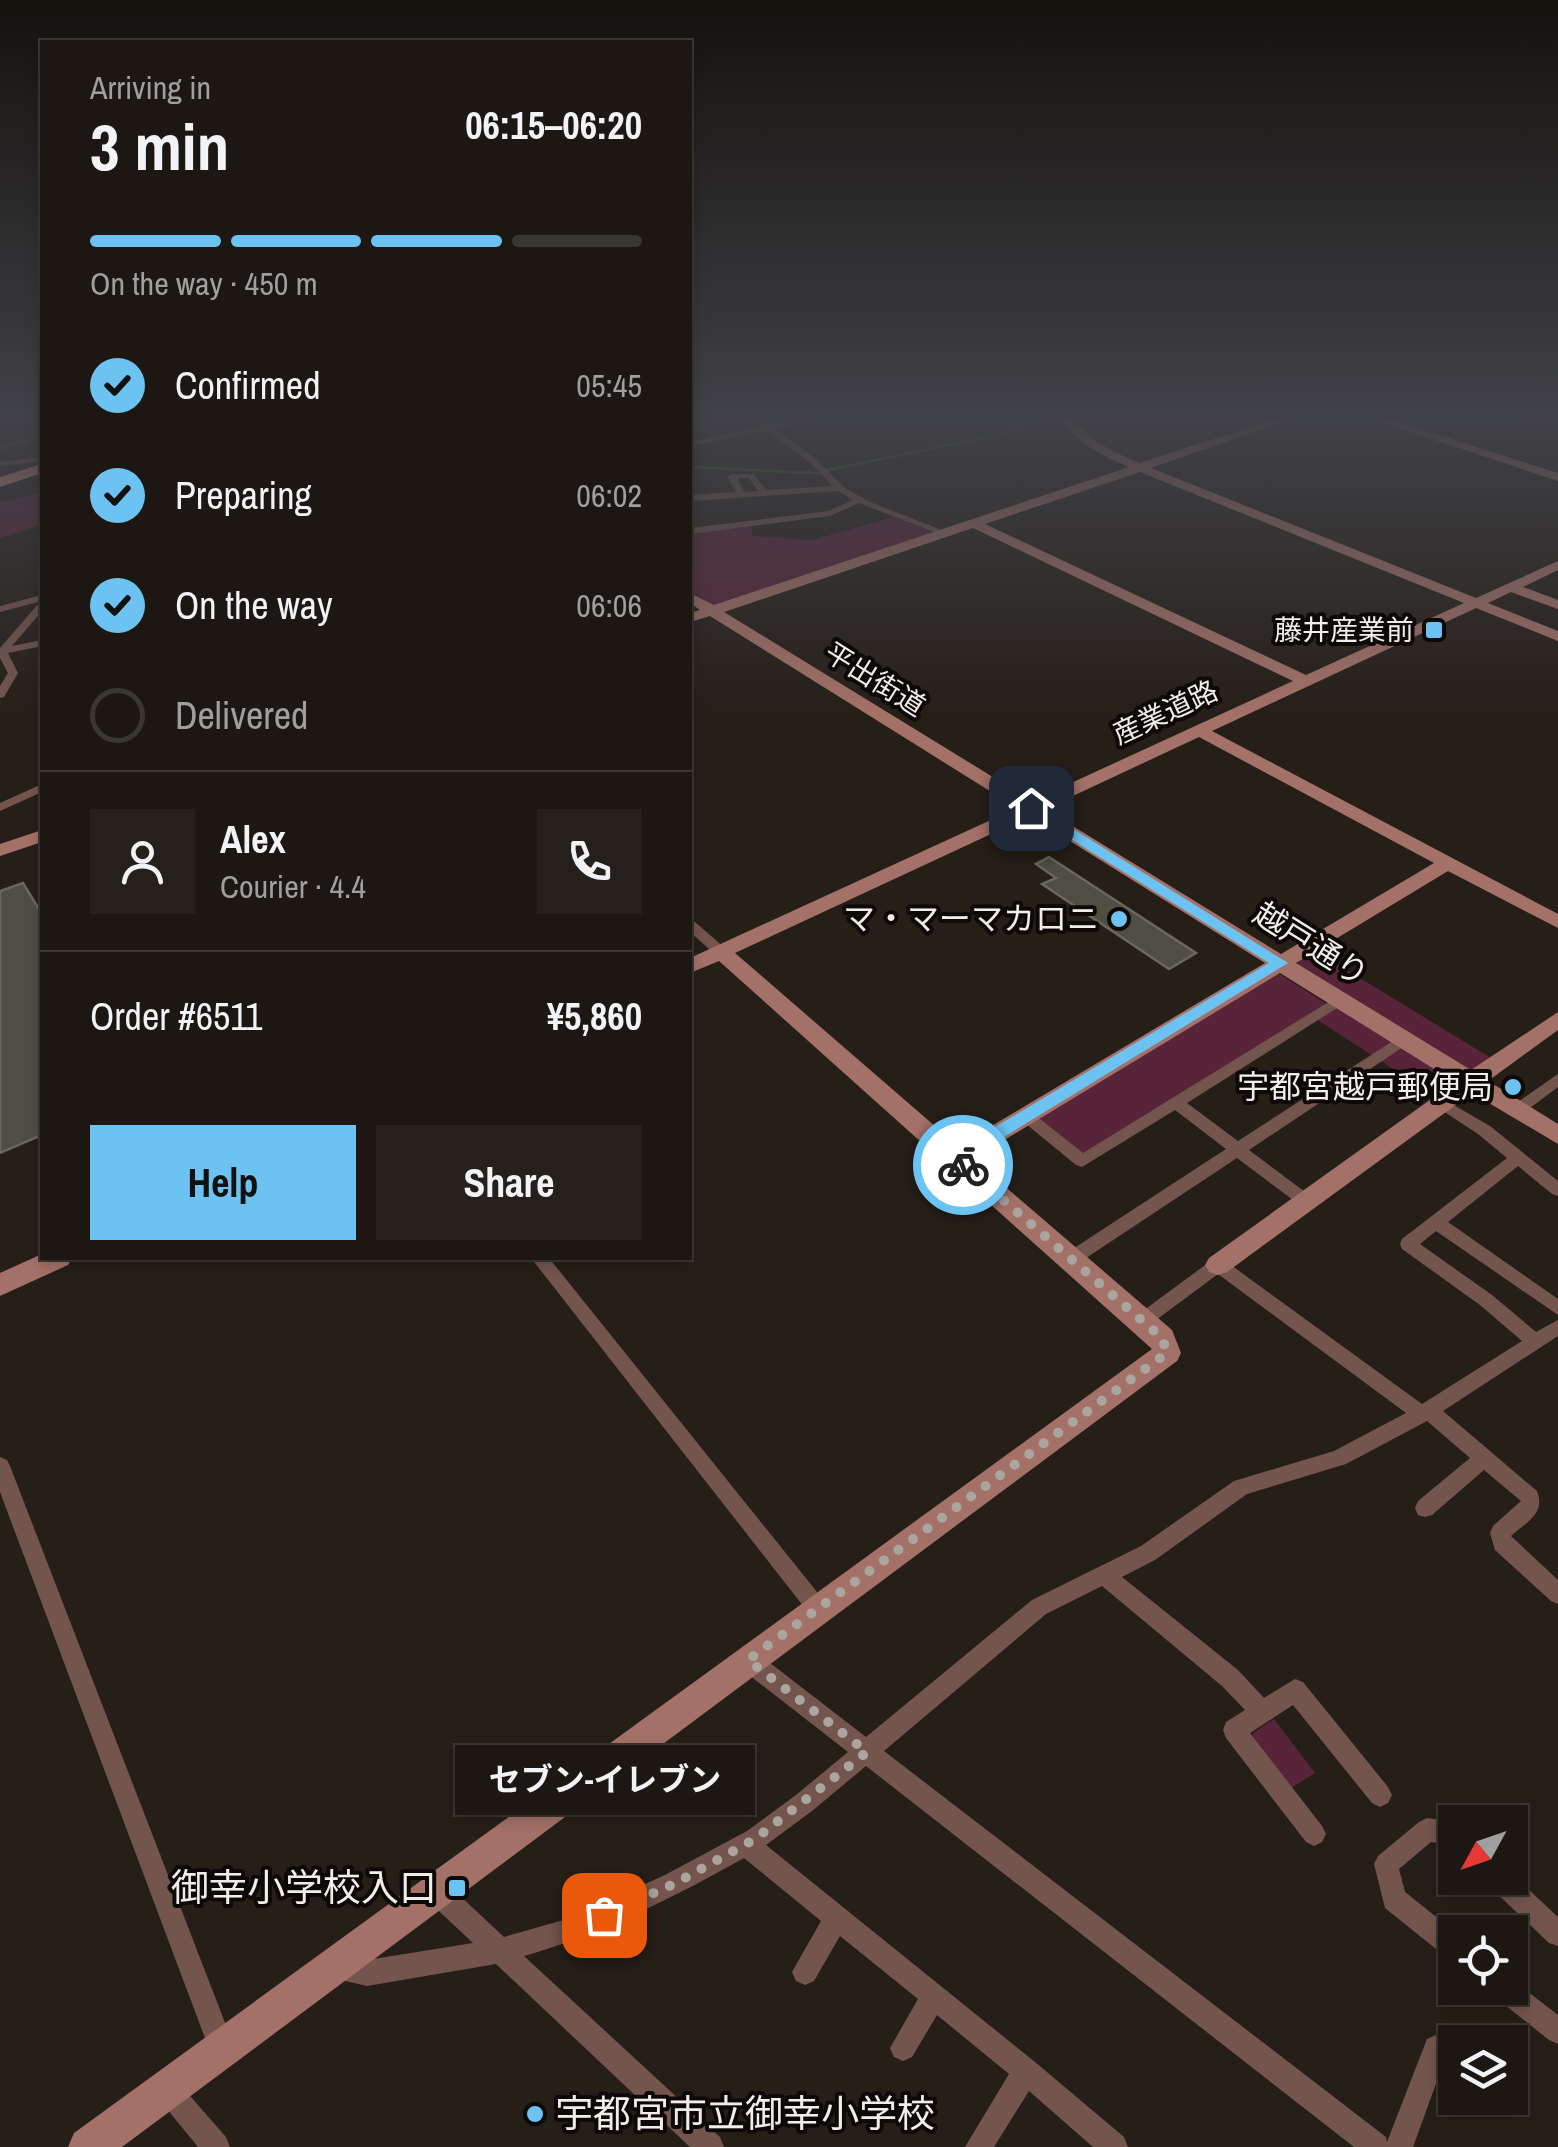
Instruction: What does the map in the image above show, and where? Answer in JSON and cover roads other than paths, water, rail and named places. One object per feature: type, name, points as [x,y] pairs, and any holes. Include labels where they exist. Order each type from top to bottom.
[{"type":"street","points":[[692,531],[804,517]]},
{"type":"street","points":[[903,517],[944,533]]},
{"type":"street","points":[[692,617],[991,517]]},
{"type":"street","points":[[1262,517],[1558,636]]},
{"type":"street","points":[[973,523],[1305,681]]},
{"type":"street","name":"産業道路","points":[[692,965],[1558,566]]},
{"type":"street","points":[[1511,586],[1558,605]]},
{"type":"street","name":"平出街道","points":[[692,598],[1031,808]]},
{"type":"street","points":[[0,609],[40,601]]},
{"type":"street","points":[[1,652],[40,603]]},
{"type":"street","points":[[1,652],[40,643]]},
{"type":"street","points":[[0,695],[14,673],[1,652]]},
{"type":"street","points":[[1198,730],[1558,922]]},
{"type":"street","points":[[0,807],[40,789]]},
{"type":"street","name":"越戸通り","points":[[1031,808],[1558,1135]]},
{"type":"street","points":[[0,850],[40,837]]},
{"type":"street","points":[[956,1158],[1448,863]]},
{"type":"street","points":[[88,2147],[329,1966],[1163,1358],[1166,1343],[1142,1321],[692,927]]},
{"type":"street","points":[[1025,1115],[1082,1161],[1340,1000]]},
{"type":"street","points":[[1142,1321],[1558,1020]]},
{"type":"street","points":[[1071,1259],[1404,1040]]},
{"type":"street","points":[[1517,1110],[1558,1080]]},
{"type":"street","points":[[1176,1103],[1308,1202]]},
{"type":"street","points":[[1444,1105],[1558,1190]]},
{"type":"street","points":[[1518,1158],[1408,1244],[1536,1342]]},
{"type":"street","points":[[1436,1222],[1558,1308]]},
{"type":"street","points":[[0,1285],[54,1260]]},
{"type":"street","points":[[542,1260],[818,1609]]},
{"type":"street","points":[[1218,1265],[1425,1412],[1530,1496],[1530,1504],[1500,1533],[1502,1543],[1558,1594]]},
{"type":"street","points":[[329,1966],[366,1973],[500,1950],[569,1931],[674,1884],[746,1844],[867,1752],[1039,1608],[1148,1552],[1241,1487],[1339,1458],[1425,1412],[1558,1326]]},
{"type":"street","points":[[1425,1508],[1484,1458]]},
{"type":"street","points":[[0,1466],[222,2047]]},
{"type":"street","points":[[1104,1574],[1230,1678],[1262,1712]]},
{"type":"street","points":[[748,1660],[1376,2147]]},
{"type":"street","points":[[1314,1834],[1234,1730],[1296,1690],[1380,1796]]},
{"type":"street","points":[[1438,1832],[1427,1830],[1386,1864],[1394,1899],[1438,1934]]},
{"type":"street","points":[[746,1844],[1114,2147]]},
{"type":"street","points":[[435,1889],[710,2147]]},
{"type":"street","points":[[1518,1895],[1558,1934]]},
{"type":"street","points":[[805,1972],[837,1918]]},
{"type":"street","points":[[903,2048],[934,1996]]},
{"type":"street","points":[[1525,2005],[1558,2032]]},
{"type":"street","points":[[1399,2147],[1436,2048]]},
{"type":"street","points":[[979,2147],[1026,2071]]},
{"type":"street","points":[[166,2088],[216,2147]]},
{"type":"place","name":"藤井産業前","points":[[1434,630]]},
{"type":"place","name":"マ・マーマカロニ","points":[[1119,919]]},
{"type":"place","name":"宇都宮越戸郵便局","points":[[1513,1087]]},
{"type":"place","name":"御幸小学校入口","points":[[457,1888]]},
{"type":"place","name":"セブン-イレブン","points":[[604,1915]]},
{"type":"place","name":"宇都宮市立御幸小学校","points":[[535,2114]]}]
